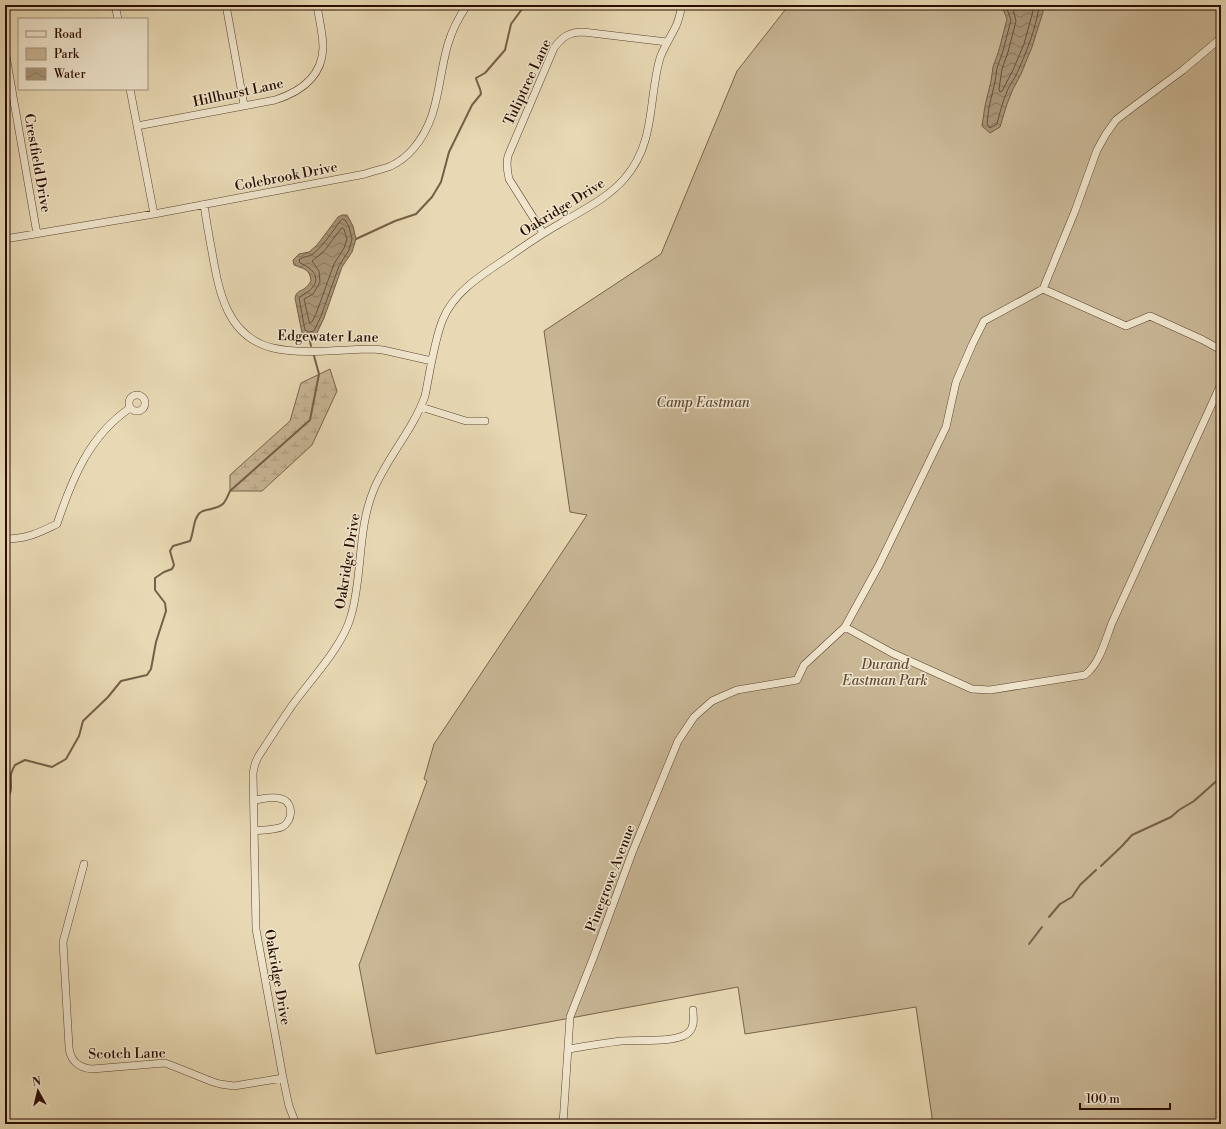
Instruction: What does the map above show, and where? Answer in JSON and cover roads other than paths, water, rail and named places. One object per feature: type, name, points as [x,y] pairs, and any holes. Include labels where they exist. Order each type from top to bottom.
[{"type":"street","points":[[116,5],[118,18]]},
{"type":"street","points":[[226,5],[244,105]]},
{"type":"street","name":"Hillhurst Lane","points":[[137,126],[275,100],[298,91],[308,83],[321,61],[323,48],[317,5]]},
{"type":"street","name":"Colebrook Drive","points":[[5,240],[154,214],[365,174],[392,165],[409,153],[422,138],[430,122],[449,41],[455,26],[467,5]]},
{"type":"street","name":"Oakridge Drive","points":[[296,1124],[289,1106],[283,1078],[256,929],[253,773],[255,764],[258,757],[291,707],[336,647],[348,626],[355,601],[363,532],[368,506],[379,480],[421,406],[443,319],[461,292],[489,269],[543,233],[614,190],[626,177],[634,166],[645,143],[661,56],[675,27],[682,5]]},
{"type":"street","name":"Tuliptree Lane","points":[[543,233],[509,178],[507,163],[508,156],[554,48],[563,37],[575,32],[667,42]]},
{"type":"street","points":[[1221,38],[1183,70],[1116,120],[1097,150],[1076,211],[1043,289],[984,321],[956,382],[946,427],[879,565],[845,627],[892,652],[972,689],[990,690],[1085,675],[1092,670],[1100,656],[1112,623],[1221,384]]},
{"type":"street","name":"Crestfield Drive","points":[[5,50],[37,234]]},
{"type":"street","points":[[130,90],[154,214]]},
{"type":"street","name":"Edgewater Lane","points":[[204,204],[222,301],[233,320],[248,336],[261,344],[273,348],[305,351],[378,349],[432,362]]},
{"type":"street","points":[[1043,289],[1126,326],[1150,316],[1203,340],[1221,350]]},
{"type":"street","points":[[421,406],[466,421],[485,421]]},
{"type":"street","points":[[5,539],[22,538],[34,535],[57,524],[76,473],[85,456],[97,439],[110,425],[130,408]]},
{"type":"street","name":"Pinegrove Avenue","points":[[563,1124],[570,1017],[632,853],[678,741],[694,717],[712,701],[737,690],[797,680],[804,665],[845,627]]},
{"type":"street","points":[[254,800],[274,798],[284,800],[288,802],[291,814],[288,823],[283,826],[254,831]]},
{"type":"street","name":"Scotch Lane","points":[[84,864],[63,942],[69,1047],[71,1056],[77,1064],[92,1069],[165,1063],[227,1086],[283,1078]]},
{"type":"street","points":[[569,1049],[622,1041],[672,1039],[684,1036],[691,1030],[694,1022],[693,1010]]},
{"type":"water","points":[[1004,5],[1042,5],[1043,12],[1032,47],[1007,104],[1000,127],[990,133],[982,126],[993,67],[1007,19],[1003,9]]},
{"type":"water","points":[[347,215],[353,226],[356,239],[352,252],[342,267],[324,318],[316,335],[309,337],[302,333],[295,298],[297,293],[305,288],[311,281],[308,272],[294,265],[293,260],[299,254],[309,252],[317,245],[338,217]]},
{"type":"waterway","points":[[356,239],[395,221],[416,214],[432,197],[441,182],[449,152],[472,105],[481,94],[476,78],[485,73],[505,50],[511,24],[525,5]]},
{"type":"waterway","points":[[309,337],[311,346]]},
{"type":"waterway","points":[[5,801],[11,791],[11,774],[15,765],[25,760],[52,767],[66,759],[79,736],[83,721],[108,697],[121,681],[147,675],[151,669],[156,642],[166,611],[165,603],[155,590],[155,578],[172,569],[174,565],[170,551],[173,546],[190,541],[198,514],[221,505],[225,501],[230,491],[310,420],[319,374],[314,356]]},
{"type":"waterway","points":[[1101,866],[1132,835],[1171,817],[1194,801],[1221,777]]},
{"type":"waterway","points":[[1049,917],[1060,904],[1072,897],[1080,885],[1096,870]]},
{"type":"waterway","points":[[1029,944],[1042,927]]},
{"type":"park label","name":"Camp Eastman","points":[[703,402]]},
{"type":"park label","name":"Durand Eastman Park","points":[[885,672]]}]
